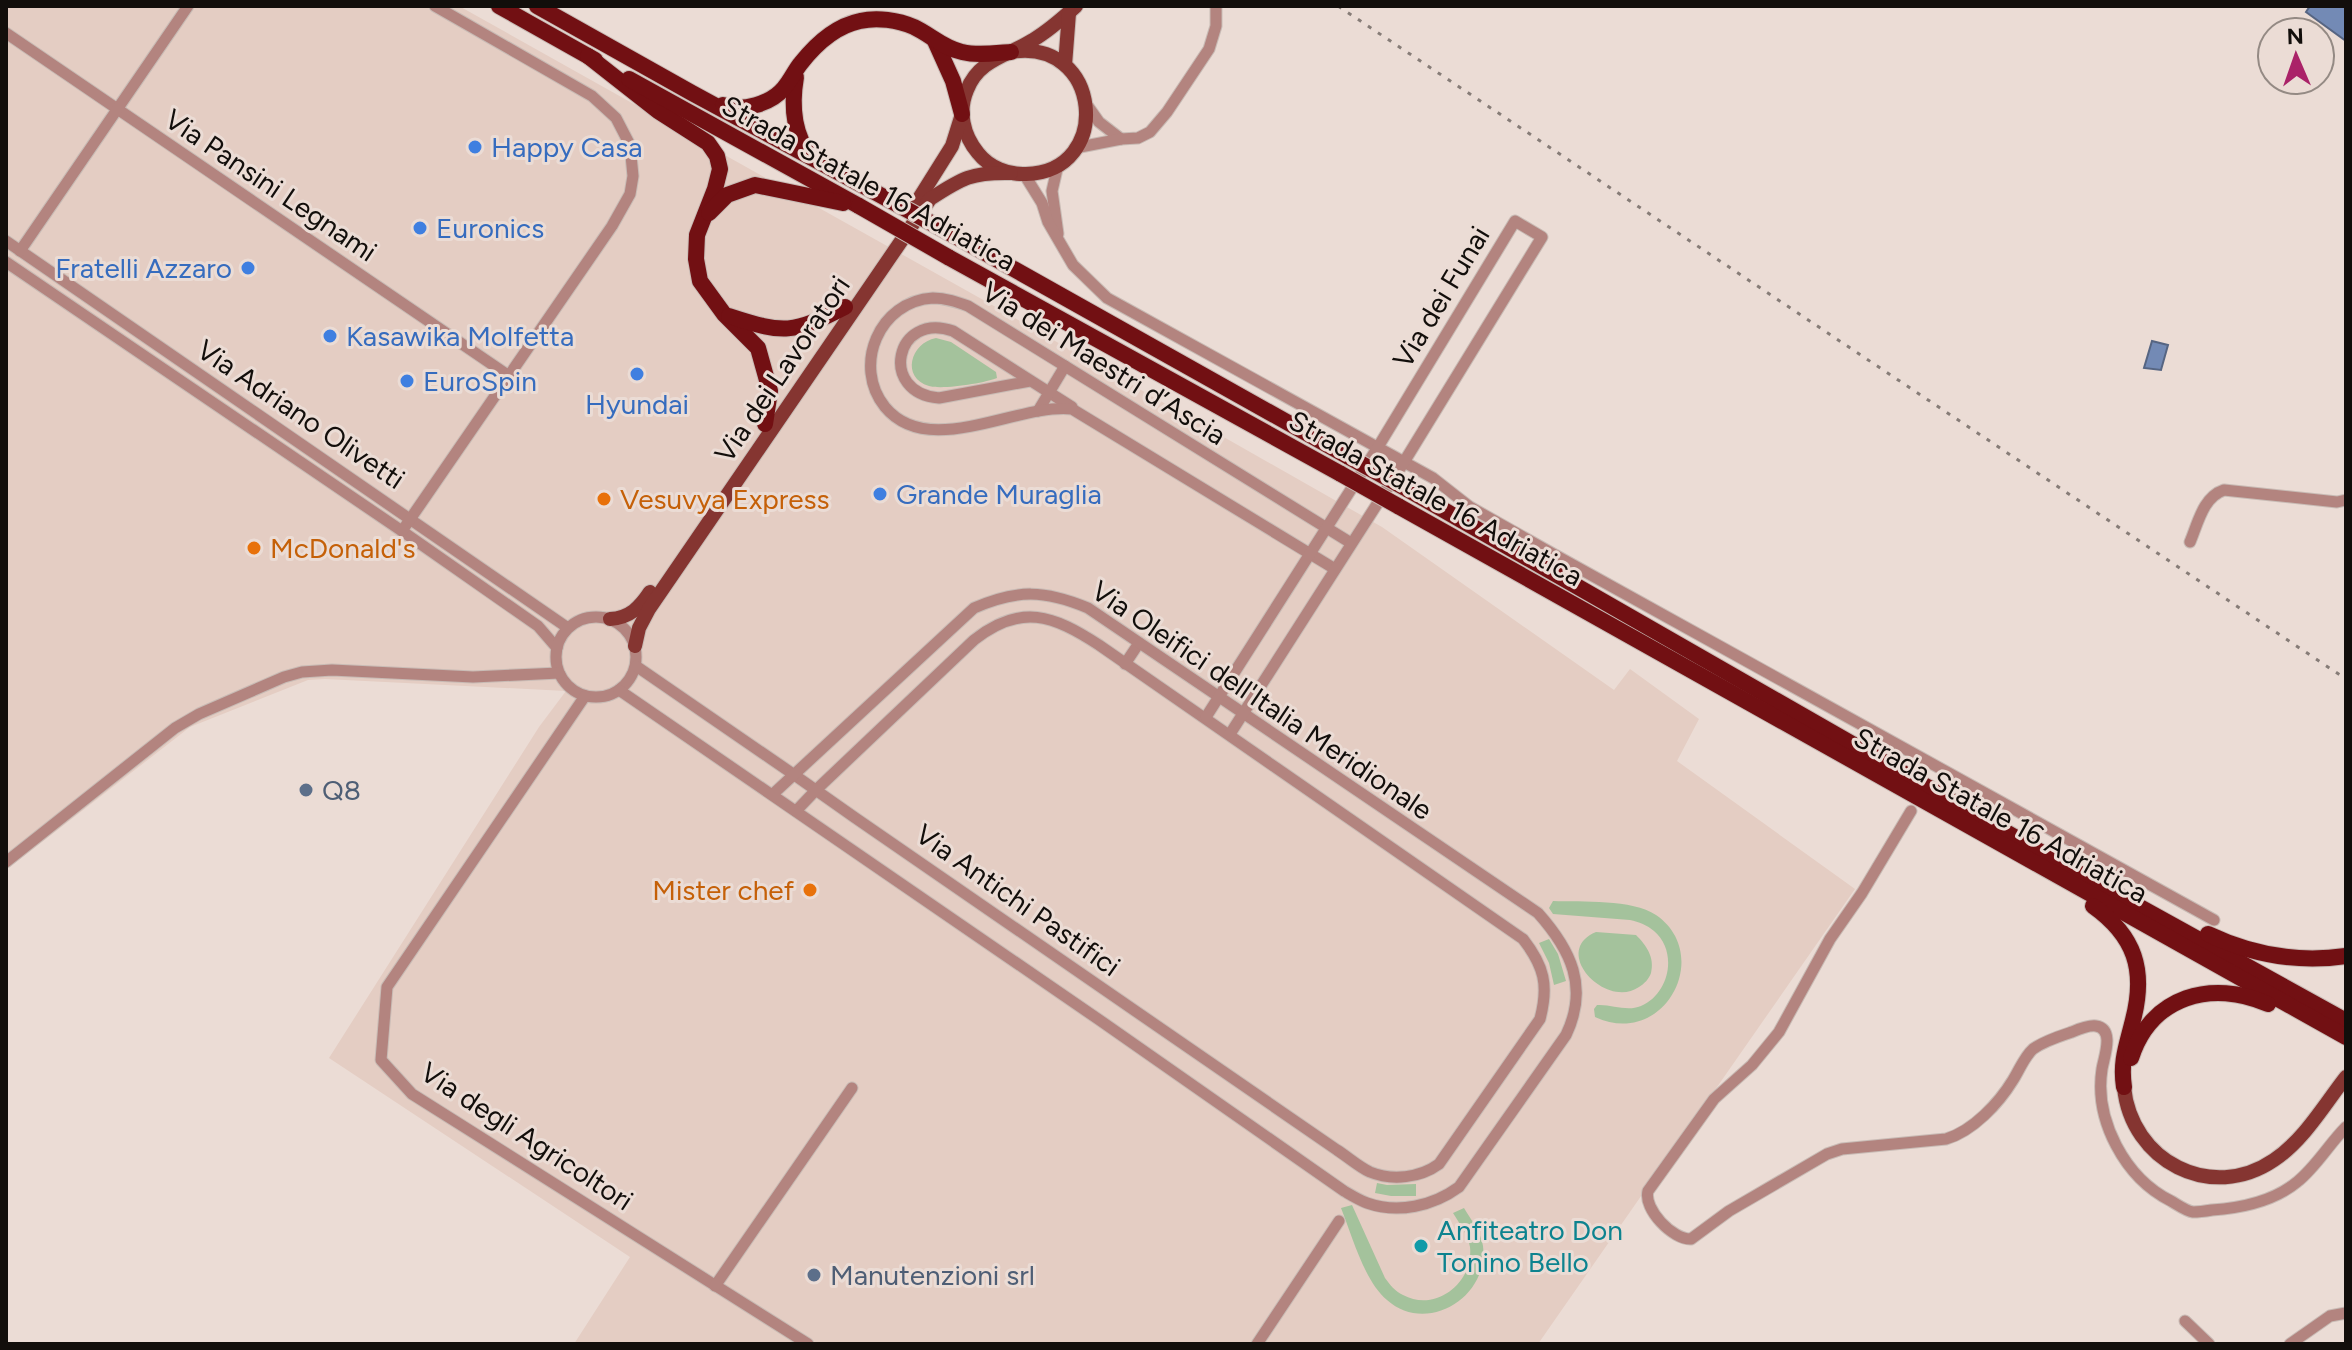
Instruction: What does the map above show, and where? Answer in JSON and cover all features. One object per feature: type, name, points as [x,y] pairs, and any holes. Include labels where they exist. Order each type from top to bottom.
[{"type":"highway","name":"Strada Statale 16 Adriatica","points":[[499,6],[2346,1038]]},
{"type":"highway","name":"Strada Statale 16 Adriatica","points":[[537,6],[1407,489],[2060,863],[2346,1021]]},
{"type":"highway","points":[[692,93],[730,108],[746,108],[772,97],[784,89],[803,60],[832,32],[860,21],[890,20],[914,27],[935,41],[963,53],[1011,52]]},
{"type":"highway","points":[[935,41],[953,81],[962,114]]},
{"type":"highway","points":[[588,56],[658,111],[708,143],[717,156],[720,169],[697,235],[696,259],[700,281],[724,314],[758,348],[770,391],[765,424]]},
{"type":"highway","points":[[803,60],[796,75],[793,94],[795,120],[801,143],[812,158]]},
{"type":"highway","points":[[705,217],[727,195],[755,185],[859,206]]},
{"type":"highway","points":[[724,314],[770,329],[800,328],[845,307]]},
{"type":"highway","points":[[2012,851],[2100,911],[2121,931],[2129,945],[2136,960],[2139,984],[2123,1058],[2124,1087]]},
{"type":"highway","points":[[2060,863],[2241,948],[2292,958],[2346,956]]},
{"type":"highway","points":[[2124,1087],[2135,1047],[2154,1019],[2180,1001],[2203,993],[2246,995],[2346,1038]]},
{"type":"main road","points":[[925,198],[952,146],[965,93],[976,73],[992,59],[1033,40],[1072,9]]},
{"type":"main road","points":[[1065,65],[1072,9]]},
{"type":"main road","points":[[925,198],[963,178],[992,172],[1042,172],[1058,165],[1075,148],[1084,130],[1087,105],[1079,82],[1065,65],[1043,53],[1026,50],[1011,52]]},
{"type":"main road","points":[[962,114],[967,135],[979,154],[994,166],[1018,174]]},
{"type":"main road","name":"Via dei Lavoratori","points":[[645,607],[845,307],[925,198]]},
{"type":"main road","name":"Via dei Lavoratori","points":[[645,607],[925,198]]},
{"type":"main road","points":[[610,619],[620,619],[645,607]]},
{"type":"main road","points":[[635,646],[645,607]]},
{"type":"main road","points":[[2124,1087],[2132,1122],[2150,1148],[2173,1165],[2202,1176],[2231,1177],[2265,1166],[2288,1149],[2346,1077]]},
{"type":"street","points":[[20,251],[188,6]]},
{"type":"street","points":[[402,531],[624,207],[633,176],[630,145],[616,118],[592,96],[435,6]]},
{"type":"street","points":[[1075,148],[1138,138],[1160,122],[1209,49],[1216,26],[1216,6]]},
{"type":"street","name":"Via Pansini Legnami","points":[[6,33],[509,376]]},
{"type":"street","points":[[1087,105],[1099,122],[1121,139]]},
{"type":"street","points":[[1058,165],[1052,191],[1059,238]]},
{"type":"street","points":[[1018,174],[1042,203],[1048,222],[1073,265],[1107,298],[1433,478],[1470,507],[1530,541],[2214,920]]},
{"type":"street","name":"Via dei Funai","points":[[1206,717],[1378,447],[1515,221],[1542,237],[1404,462],[1230,734]]},
{"type":"street","name":"Via Adriano Olivetti","points":[[6,241],[568,628]]},
{"type":"street","name":"Via Adriano Olivetti","points":[[6,262],[538,626],[557,648]]},
{"type":"street","name":"Via dei Maestri d’Ascia","points":[[1335,569],[1080,412],[1061,408],[1038,411],[944,431],[923,430],[903,422],[885,407],[872,380],[870,361],[874,342],[883,325],[897,311],[914,302],[932,298],[968,306],[1351,543]]},
{"type":"street","points":[[1030,381],[939,398],[928,397],[909,386],[900,366],[901,355],[912,336],[931,327],[953,331],[1080,412]]},
{"type":"street","points":[[1038,411],[1065,366]]},
{"type":"street","points":[[2190,542],[2206,504],[2213,494],[2224,490],[2337,502],[2346,500]]},
{"type":"street","name":"Via Oleifici dell'Italia Meridionale","points":[[773,794],[974,608],[997,597],[1029,592],[1061,597],[1088,608],[1538,913],[1557,934],[1570,958],[1576,980],[1573,1020],[1566,1035],[1465,1183],[1439,1199],[1421,1205],[1391,1208],[1366,1203],[1344,1191]]},
{"type":"street","name":"Via Oleifici dell'Italia Meridionale","points":[[796,811],[991,627],[1016,618],[1044,617],[1074,629],[1206,717],[1523,939],[1537,957],[1545,981],[1540,1019],[1439,1164],[1413,1176],[1372,1173]]},
{"type":"street","points":[[610,619],[623,627],[635,646],[636,666],[628,682],[619,690],[606,696],[585,696],[567,685],[559,673],[557,648],[568,628],[578,621],[610,619]]},
{"type":"street","points":[[1125,664],[1139,643]]},
{"type":"street","name":"Via Antichi Pastifici","points":[[636,666],[1372,1173]]},
{"type":"street","points":[[6,862],[175,728],[199,714],[284,677],[332,670],[473,677],[559,673]]},
{"type":"street","name":"Via Antichi Pastifici","points":[[619,690],[1344,1191]]},
{"type":"street","name":"Via degli Agricoltori","points":[[585,696],[387,987],[381,1060],[412,1094],[808,1344]]},
{"type":"street","points":[[1929,778],[1934,766]]},
{"type":"street","points":[[1911,811],[1862,893],[1830,939],[1779,1032],[1752,1065],[1714,1099],[1648,1191],[1646,1199],[1650,1209],[1676,1236],[1691,1239],[1729,1211],[1827,1154],[1842,1149],[1958,1136],[1992,1106],[2033,1049],[2052,1039],[2095,1026],[2107,1035],[2101,1076],[2102,1099],[2110,1131],[2121,1156],[2162,1197],[2192,1212],[2232,1209],[2269,1199],[2297,1182],[2346,1127]]},
{"type":"street","points":[[715,1286],[852,1088]]},
{"type":"street","points":[[1257,1344],[1339,1221]]},
{"type":"street","points":[[2290,1344],[2330,1316],[2346,1313]]},
{"type":"street","points":[[2185,1321],[2209,1344]]},
{"type":"shaded area","points":[[6,6],[459,6],[1382,527],[1614,690],[1630,669],[1699,719],[1677,761],[1855,889],[1538,1344],[574,1344],[630,1257],[329,1058],[539,727],[566,691],[308,680],[190,727],[6,870]]},
{"type":"green space","points":[[936,338],[951,342],[996,372],[997,378],[943,387],[920,382],[912,369],[912,361],[920,346]]},
{"type":"green space","points":[[1553,901],[1634,906],[1656,915],[1673,932],[1681,952],[1680,973],[1673,993],[1660,1009],[1642,1020],[1620,1023],[1595,1017],[1597,1005],[1630,1008],[1651,1000],[1659,992],[1667,972],[1666,949],[1662,939],[1643,924],[1630,920],[1553,914],[1549,908]]},
{"type":"green space","points":[[1596,932],[1636,935],[1640,939],[1652,962],[1651,973],[1644,983],[1626,992],[1612,991],[1588,975],[1581,964],[1579,952],[1583,941]]},
{"type":"green space","points":[[1549,939],[1558,954],[1566,981],[1554,985],[1549,963],[1539,943]]},
{"type":"green space","points":[[1377,1183],[1416,1184],[1416,1196],[1375,1193]]},
{"type":"green space","points":[[1352,1205],[1385,1278],[1395,1290],[1416,1300],[1440,1297],[1450,1291],[1466,1272],[1470,1247],[1453,1213],[1464,1208],[1483,1246],[1482,1265],[1476,1281],[1466,1295],[1452,1306],[1419,1314],[1403,1310],[1379,1292],[1365,1270],[1341,1208]]},
{"type":"water","points":[[2310,6],[2346,6],[2346,41],[2336,34],[2336,16],[2312,16],[2306,12]]},
{"type":"water","points":[[2152,341],[2168,345],[2161,370],[2144,368]]},
{"type":"railway","points":[[1338,6],[2346,679]]},
{"type":"place","name":"Happy Casa","points":[[475,147]]},
{"type":"place","name":"Euronics","points":[[420,228]]},
{"type":"place","name":"Fratelli Azzaro","points":[[248,268]]},
{"type":"place","name":"Kasawika Molfetta","points":[[330,336]]},
{"type":"place","name":"Hyundai","points":[[637,374]]},
{"type":"place","name":"EuroSpin","points":[[407,381]]},
{"type":"place","name":"Grande Muraglia","points":[[880,494]]},
{"type":"place","name":"Vesuvya Express","points":[[604,499]]},
{"type":"place","name":"McDonald's","points":[[254,548]]},
{"type":"place","name":"Q8","points":[[306,790]]},
{"type":"place","name":"Mister chef","points":[[810,890]]},
{"type":"place","name":"Anfiteatro Don Tonino Bello","points":[[1421,1246]]},
{"type":"place","name":"Manutenzioni srl","points":[[814,1275]]}]
